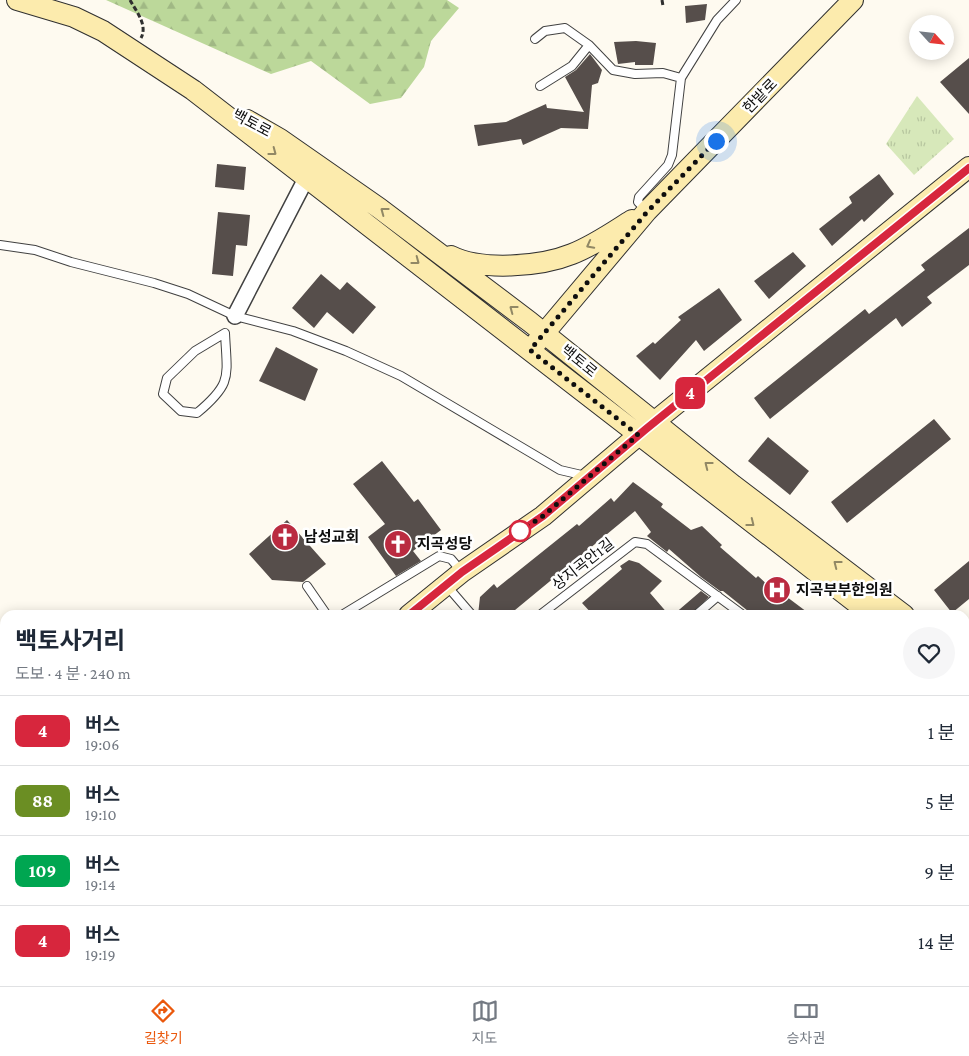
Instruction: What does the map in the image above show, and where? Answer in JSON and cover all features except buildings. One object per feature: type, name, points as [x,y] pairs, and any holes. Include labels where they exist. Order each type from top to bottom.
[{"type":"street","name":"백토로","points":[[17,0],[74,17],[135,50],[310,170],[425,243],[544,333],[654,422],[898,610]]},
{"type":"street","name":"한밭로","points":[[530,350],[647,212],[853,0]]},
{"type":"street","points":[[415,610],[462,572],[543,516],[638,435],[969,168]]},
{"type":"street","name":"백토로","points":[[310,170],[530,350],[866,610]]},
{"type":"street","points":[[235,316],[310,170]]},
{"type":"street","points":[[425,243],[457,259],[475,264],[522,264],[553,260],[572,254],[647,212]]},
{"type":"lane","points":[[647,212],[641,206],[639,197],[668,165],[672,155],[681,78],[717,20],[736,0]]},
{"type":"lane","points":[[535,39],[545,31],[565,28],[589,45],[613,70],[635,74],[663,73],[681,78]]},
{"type":"lane","points":[[540,86],[572,66],[589,45]]},
{"type":"lane","points":[[0,245],[35,250],[72,262],[154,283],[188,294],[235,316],[293,331],[401,376],[560,470],[589,477]]},
{"type":"lane","points":[[225,334],[227,377],[217,396],[197,413],[180,411],[163,394],[167,378],[195,351],[225,334]]},
{"type":"lane","name":"상지곡안1길","points":[[547,610],[635,542],[647,544],[736,610]]},
{"type":"lane","points":[[350,610],[439,556],[451,559],[462,572]]},
{"type":"lane","points":[[446,585],[468,610]]},
{"type":"lane","points":[[306,586],[323,610]]},
{"type":"lane","points":[[702,610],[718,596]]},
{"type":"path","points":[[130,0],[143,24],[144,33],[135,50]]},
{"type":"path","points":[[662,0],[663,6]]},
{"type":"green space","points":[[106,0],[447,0],[459,8],[431,41],[424,67],[401,98],[370,104],[311,61],[271,74]]},
{"type":"green space","points":[[917,96],[954,139],[914,175],[886,144]]},
{"type":"bus line","name":"4","points":[[415,610],[462,572],[543,516],[646,429],[969,168]]},
{"type":"place","name":"남성교회","points":[[285,537]]},
{"type":"place","name":"지곡성당","points":[[398,544]]},
{"type":"place","name":"지곡부부한의원","points":[[777,590]]},
{"type":"route","points":[[520,531],[543,516],[638,435],[530,350],[647,212],[716,141]]}]
